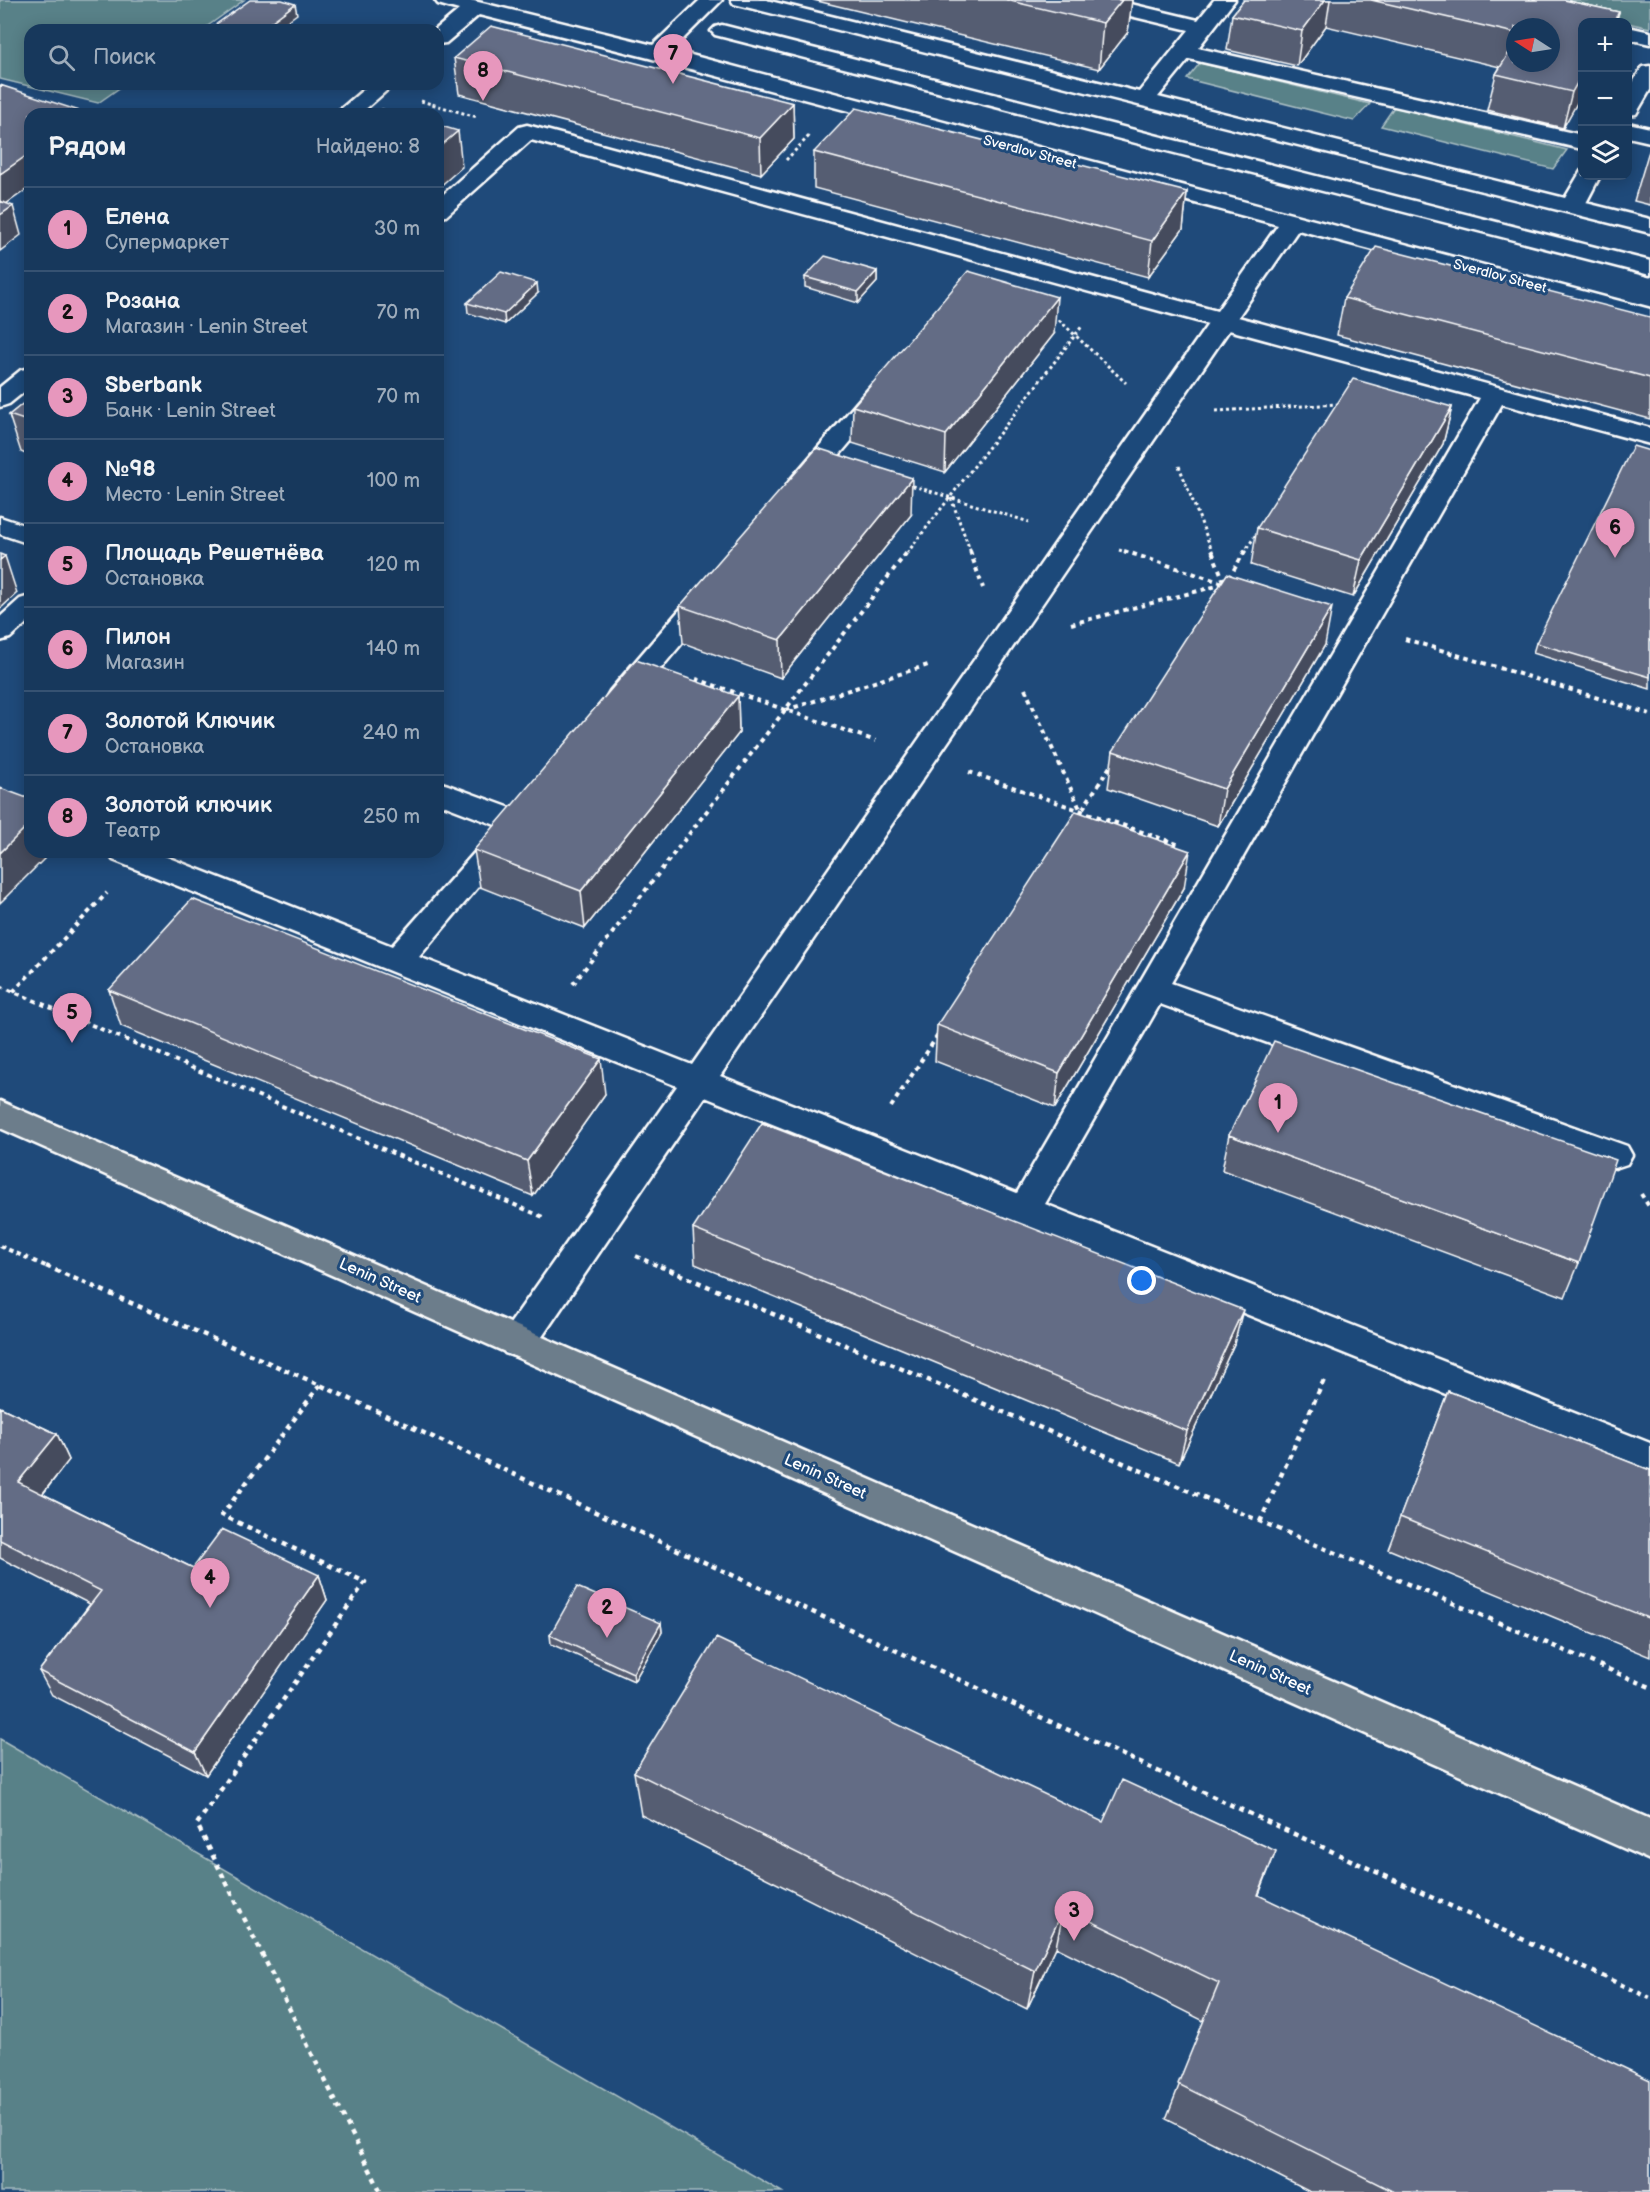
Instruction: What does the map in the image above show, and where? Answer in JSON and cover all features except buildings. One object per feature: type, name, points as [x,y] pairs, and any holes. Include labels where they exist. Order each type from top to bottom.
[{"type":"main road","name":"Lenin Street","points":[[0,1114],[1650,1840]]},
{"type":"street","name":"Sverdlov Street","points":[[445,0],[657,53],[1650,316]]},
{"type":"street","points":[[657,53],[712,0]]},
{"type":"street","points":[[741,0],[1650,226]]},
{"type":"street","points":[[1087,0],[1203,27]]},
{"type":"street","points":[[1144,100],[1225,0]]},
{"type":"street","points":[[444,33],[474,8]]},
{"type":"street","points":[[722,31],[1650,268]]},
{"type":"street","points":[[1632,34],[1650,38]]},
{"type":"street","points":[[1184,51],[1578,141]]},
{"type":"street","points":[[1632,102],[1650,72]]},
{"type":"street","points":[[353,108],[375,90]]},
{"type":"street","points":[[1632,131],[1650,135]]},
{"type":"street","points":[[444,206],[527,132],[985,267],[1110,290],[1650,436]]},
{"type":"street","points":[[1572,207],[1587,180]]},
{"type":"street","points":[[518,1342],[1292,221]]},
{"type":"street","points":[[786,502],[900,367]]},
{"type":"street","points":[[0,399],[24,380]]},
{"type":"street","points":[[1024,1211],[1495,394]]},
{"type":"street","points":[[0,525],[24,534]]},
{"type":"street","points":[[605,716],[725,574]]},
{"type":"street","points":[[0,632],[24,610]]},
{"type":"street","points":[[398,961],[524,812],[444,793]]},
{"type":"street","points":[[140,858],[1650,1460]]},
{"type":"street","points":[[1152,989],[1615,1155]]},
{"type":"path","points":[[418,100],[527,132]]},
{"type":"path","points":[[545,1020],[1110,290]]},
{"type":"path","points":[[1059,320],[1159,414],[1225,584]]},
{"type":"path","points":[[1333,414],[1367,360]]},
{"type":"path","points":[[1159,414],[1339,404]]},
{"type":"path","points":[[1219,594],[1263,524]]},
{"type":"path","points":[[1361,626],[1650,714]]},
{"type":"path","points":[[1075,821],[1119,752]]},
{"type":"path","points":[[14,992],[129,858]]},
{"type":"path","points":[[0,986],[1650,1687]]},
{"type":"path","points":[[865,1148],[941,1029]]},
{"type":"path","points":[[0,1246],[320,1384],[1650,1998]]},
{"type":"path","points":[[1260,1522],[1343,1338]]},
{"type":"path","points":[[320,1384],[222,1515],[365,1582],[197,1824],[381,2192]]},
{"type":"green space","points":[[0,0],[244,0],[210,24],[24,24],[24,85],[0,79]]},
{"type":"green space","points":[[1525,0],[1650,0],[1650,28],[1632,24],[1632,18],[1605,18]]},
{"type":"green space","points":[[1200,63],[1370,104],[1354,121],[1187,79]]},
{"type":"green space","points":[[45,90],[116,90],[98,103]]},
{"type":"green space","points":[[1394,107],[1567,150],[1553,169],[1381,126]]},
{"type":"green space","points":[[0,1739],[782,2192],[0,2192]]},
{"type":"place","name":"Золотой Ключик","points":[[673,84]]},
{"type":"place","name":"Золотой ключик","points":[[483,101]]},
{"type":"place","name":"Пилон","points":[[1615,558]]},
{"type":"place","name":"Площадь Решетнёва","points":[[72,1043]]},
{"type":"place","name":"Елена","points":[[1278,1133]]},
{"type":"place","name":"№98","points":[[210,1608]]},
{"type":"place","name":"Розана","points":[[607,1638]]},
{"type":"place","name":"Sberbank","points":[[1074,1941]]}]
